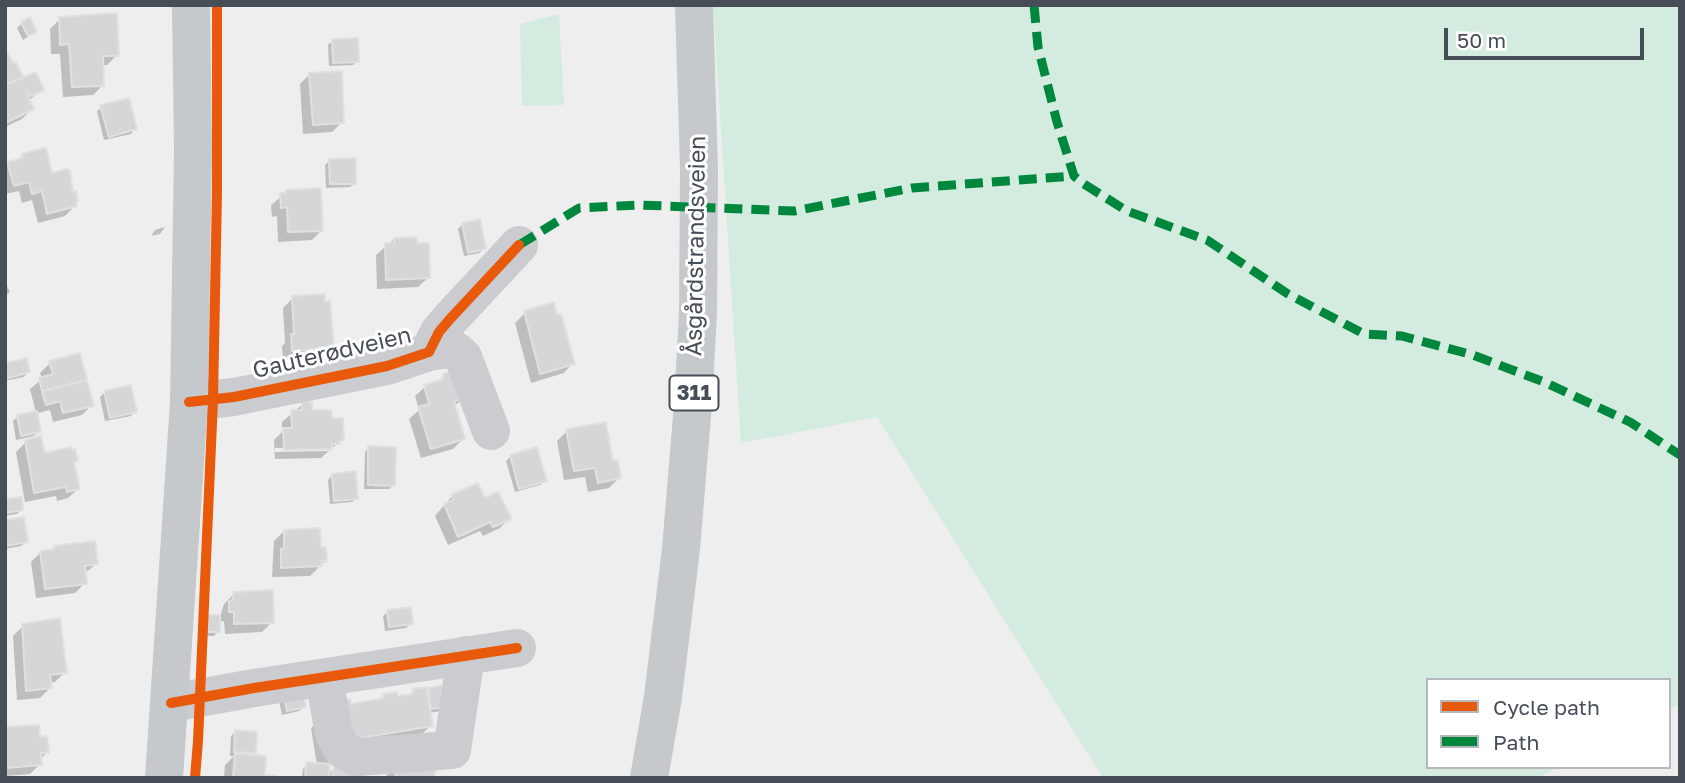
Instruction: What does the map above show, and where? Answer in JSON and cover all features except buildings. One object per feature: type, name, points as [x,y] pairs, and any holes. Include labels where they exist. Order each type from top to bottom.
[{"type":"main road","points":[[164,778],[189,402],[193,150],[191,5]]},
{"type":"main road","name":"Åsgårdstrandsveien","points":[[649,778],[663,697],[681,549],[693,404],[698,313],[699,181],[694,5]]},
{"type":"street","name":"Gauterødveien","points":[[429,352],[439,332],[519,245]]},
{"type":"street","name":"Gauterødveien","points":[[189,402],[234,397],[387,366],[429,352],[449,349],[455,350],[463,357],[491,431]]},
{"type":"street","points":[[171,703],[517,648]]},
{"type":"street","points":[[324,678],[334,734],[342,749],[358,757],[450,764],[466,655]]},
{"type":"green space","points":[[713,5],[1680,5],[1680,704],[1671,709],[1671,678],[1426,678],[1426,769],[1554,769],[1538,778],[1103,778],[877,417],[741,443]]},
{"type":"green space","points":[[559,14],[564,105],[522,106],[520,24]]},
{"type":"marked path","points":[[1034,5],[1038,47],[1057,122],[1074,176],[1084,184],[1127,211],[1207,240],[1288,294],[1364,334],[1402,336],[1473,355],[1544,382],[1630,422],[1680,455]]},
{"type":"marked path","points":[[519,245],[579,208],[639,205],[794,211],[912,188],[1074,176]]},
{"type":"cycle path","points":[[195,778],[213,400],[217,5]]},
{"type":"cycle path","points":[[189,402],[234,397],[387,366],[429,352],[439,332],[519,245]]},
{"type":"cycle path","points":[[171,703],[517,648]]}]
